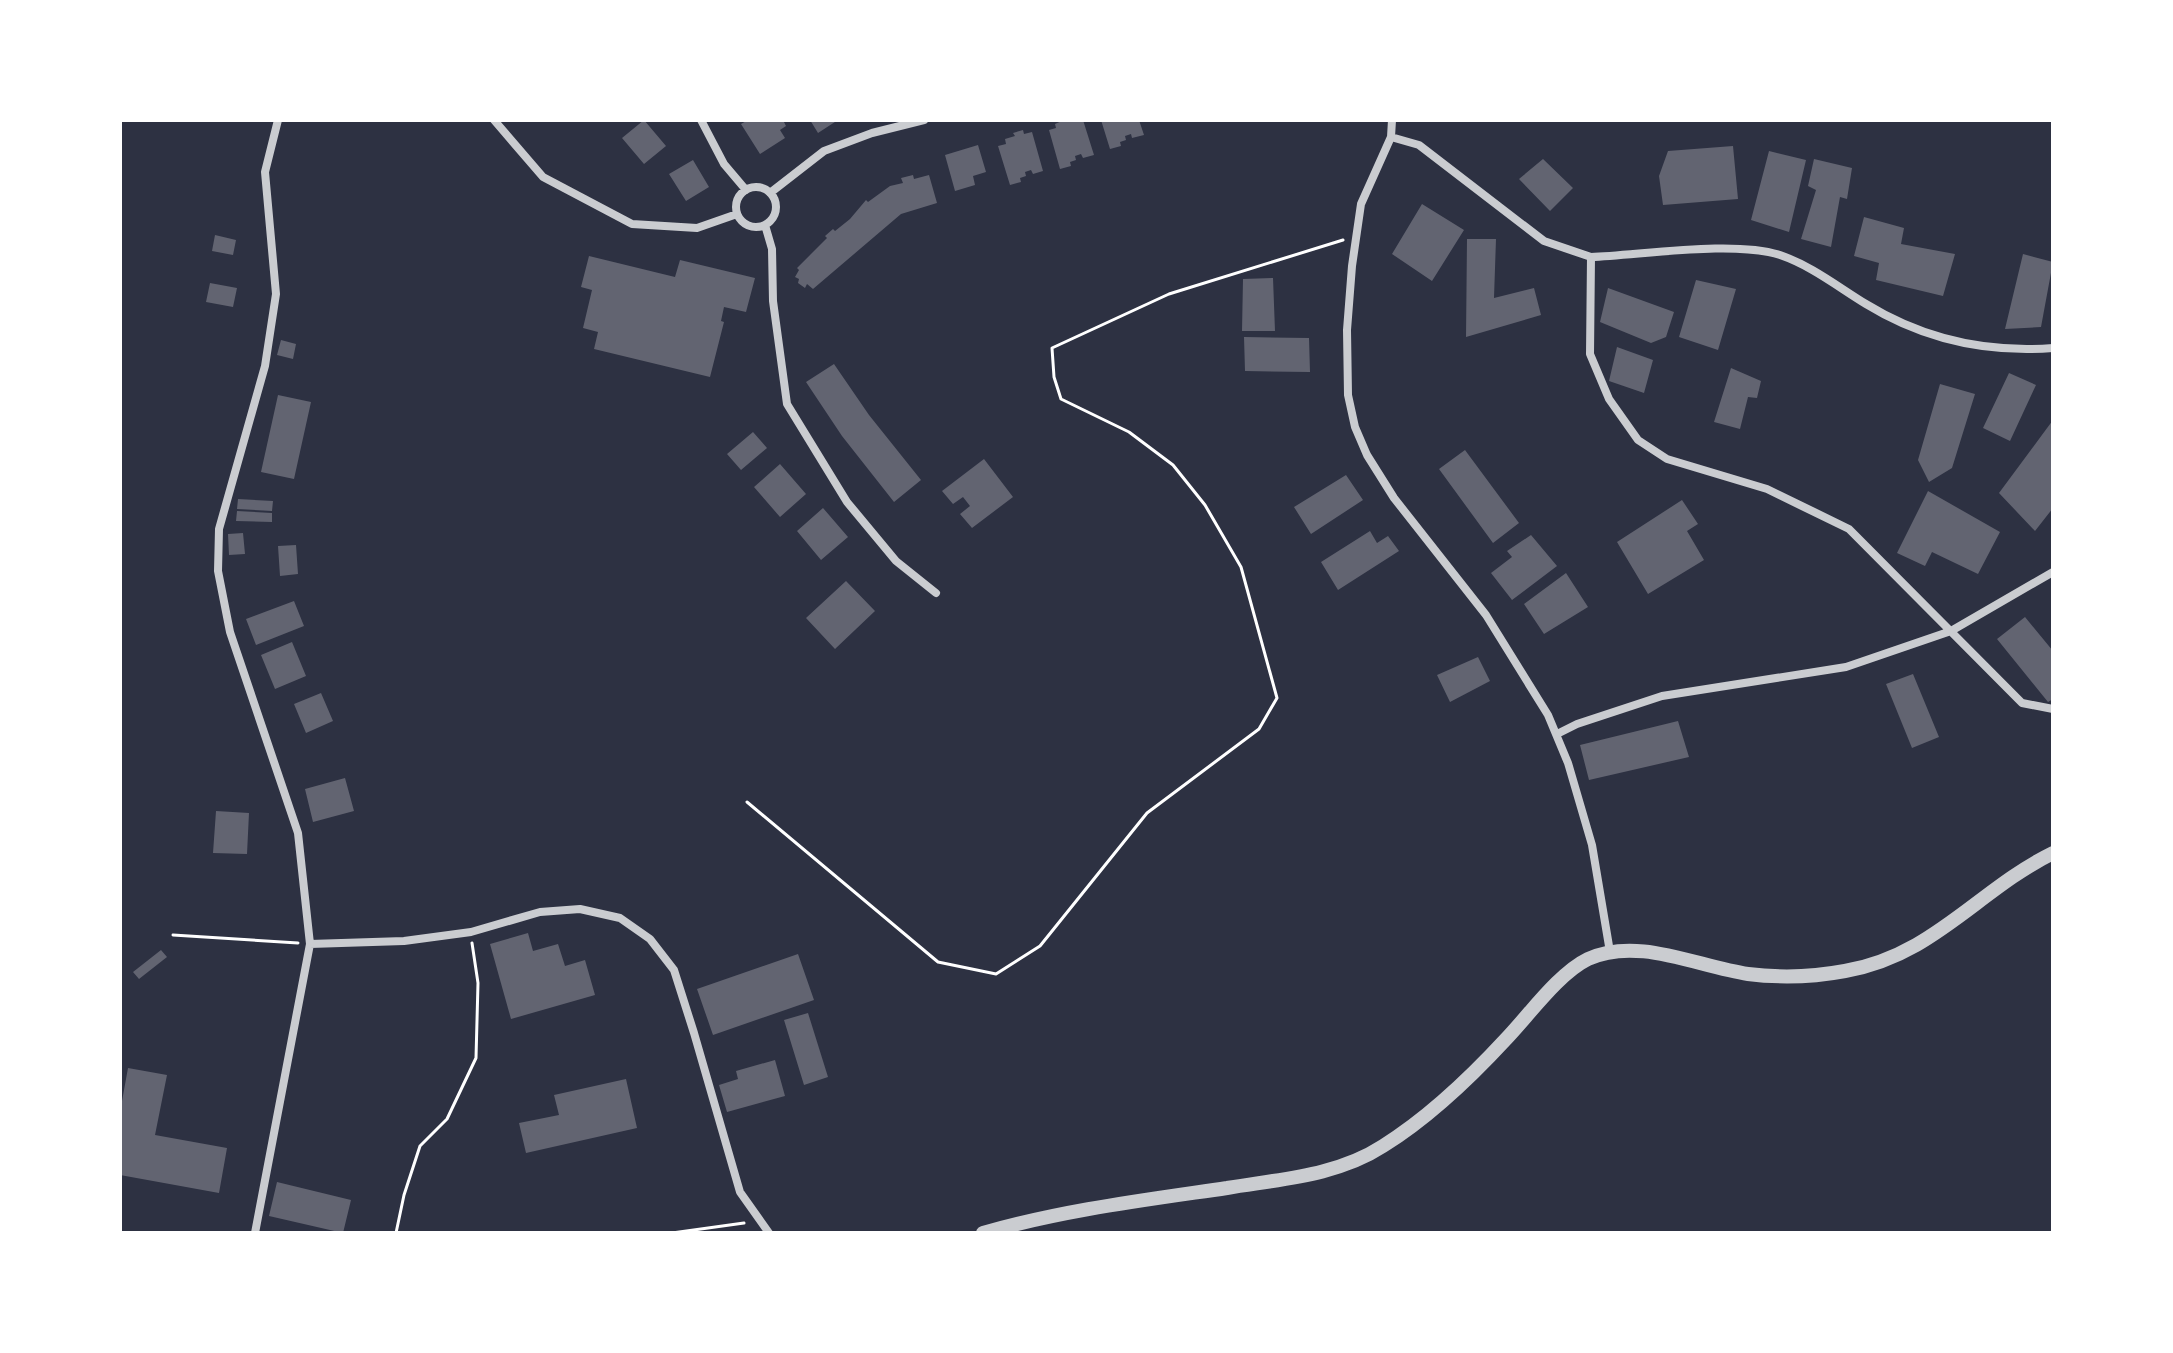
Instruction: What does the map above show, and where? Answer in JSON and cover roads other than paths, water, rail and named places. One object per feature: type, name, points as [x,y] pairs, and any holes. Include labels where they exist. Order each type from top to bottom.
[{"type":"street","points":[[255,1233],[310,944],[298,833],[230,632],[218,571],[219,529],[265,366],[276,294],[265,172],[278,120]]},
{"type":"street","points":[[494,120],[543,177],[632,224],[697,228],[737,214]]},
{"type":"street","points":[[701,120],[724,164],[746,190]]},
{"type":"street","points":[[770,193],[824,151],[872,133],[924,120]]},
{"type":"street","points":[[1392,120],[1391,137],[1361,204],[1357,236],[1347,330],[1348,395],[1355,427],[1367,455],[1394,498],[1486,615],[1548,715],[1557,734],[1592,845],[1610,952]]},
{"type":"street","points":[[1391,137],[1419,145],[1544,241],[1591,257],[1727,249],[1778,254],[1807,266],[1903,325],[1928,334],[1975,346],[2018,350],[2053,348]]},
{"type":"street","points":[[759,187],[770,193],[776,210],[765,225],[752,227],[740,220],[737,200],[746,190],[759,187]]},
{"type":"street","points":[[765,225],[772,249],[773,301],[787,404],[847,502],[896,561],[936,593]]},
{"type":"street","points":[[1591,257],[1590,354],[1609,399],[1638,440],[1667,459],[1767,489],[1849,529],[2022,703],[2053,709]]},
{"type":"street","points":[[1557,734],[1577,724],[1662,696],[1846,667],[1951,631],[2053,572]]},
{"type":"street","points":[[983,1233],[1039,1217],[1304,1176],[1352,1163],[1384,1146],[1481,1065],[1567,974],[1588,960],[1610,952],[1635,951],[1751,975],[1845,971],[1900,954],[1933,937],[2028,865],[2053,853]]},
{"type":"street","points":[[310,944],[404,941],[471,932],[540,912],[580,909],[620,918],[650,939],[674,970],[740,1192],[769,1233]]}]
